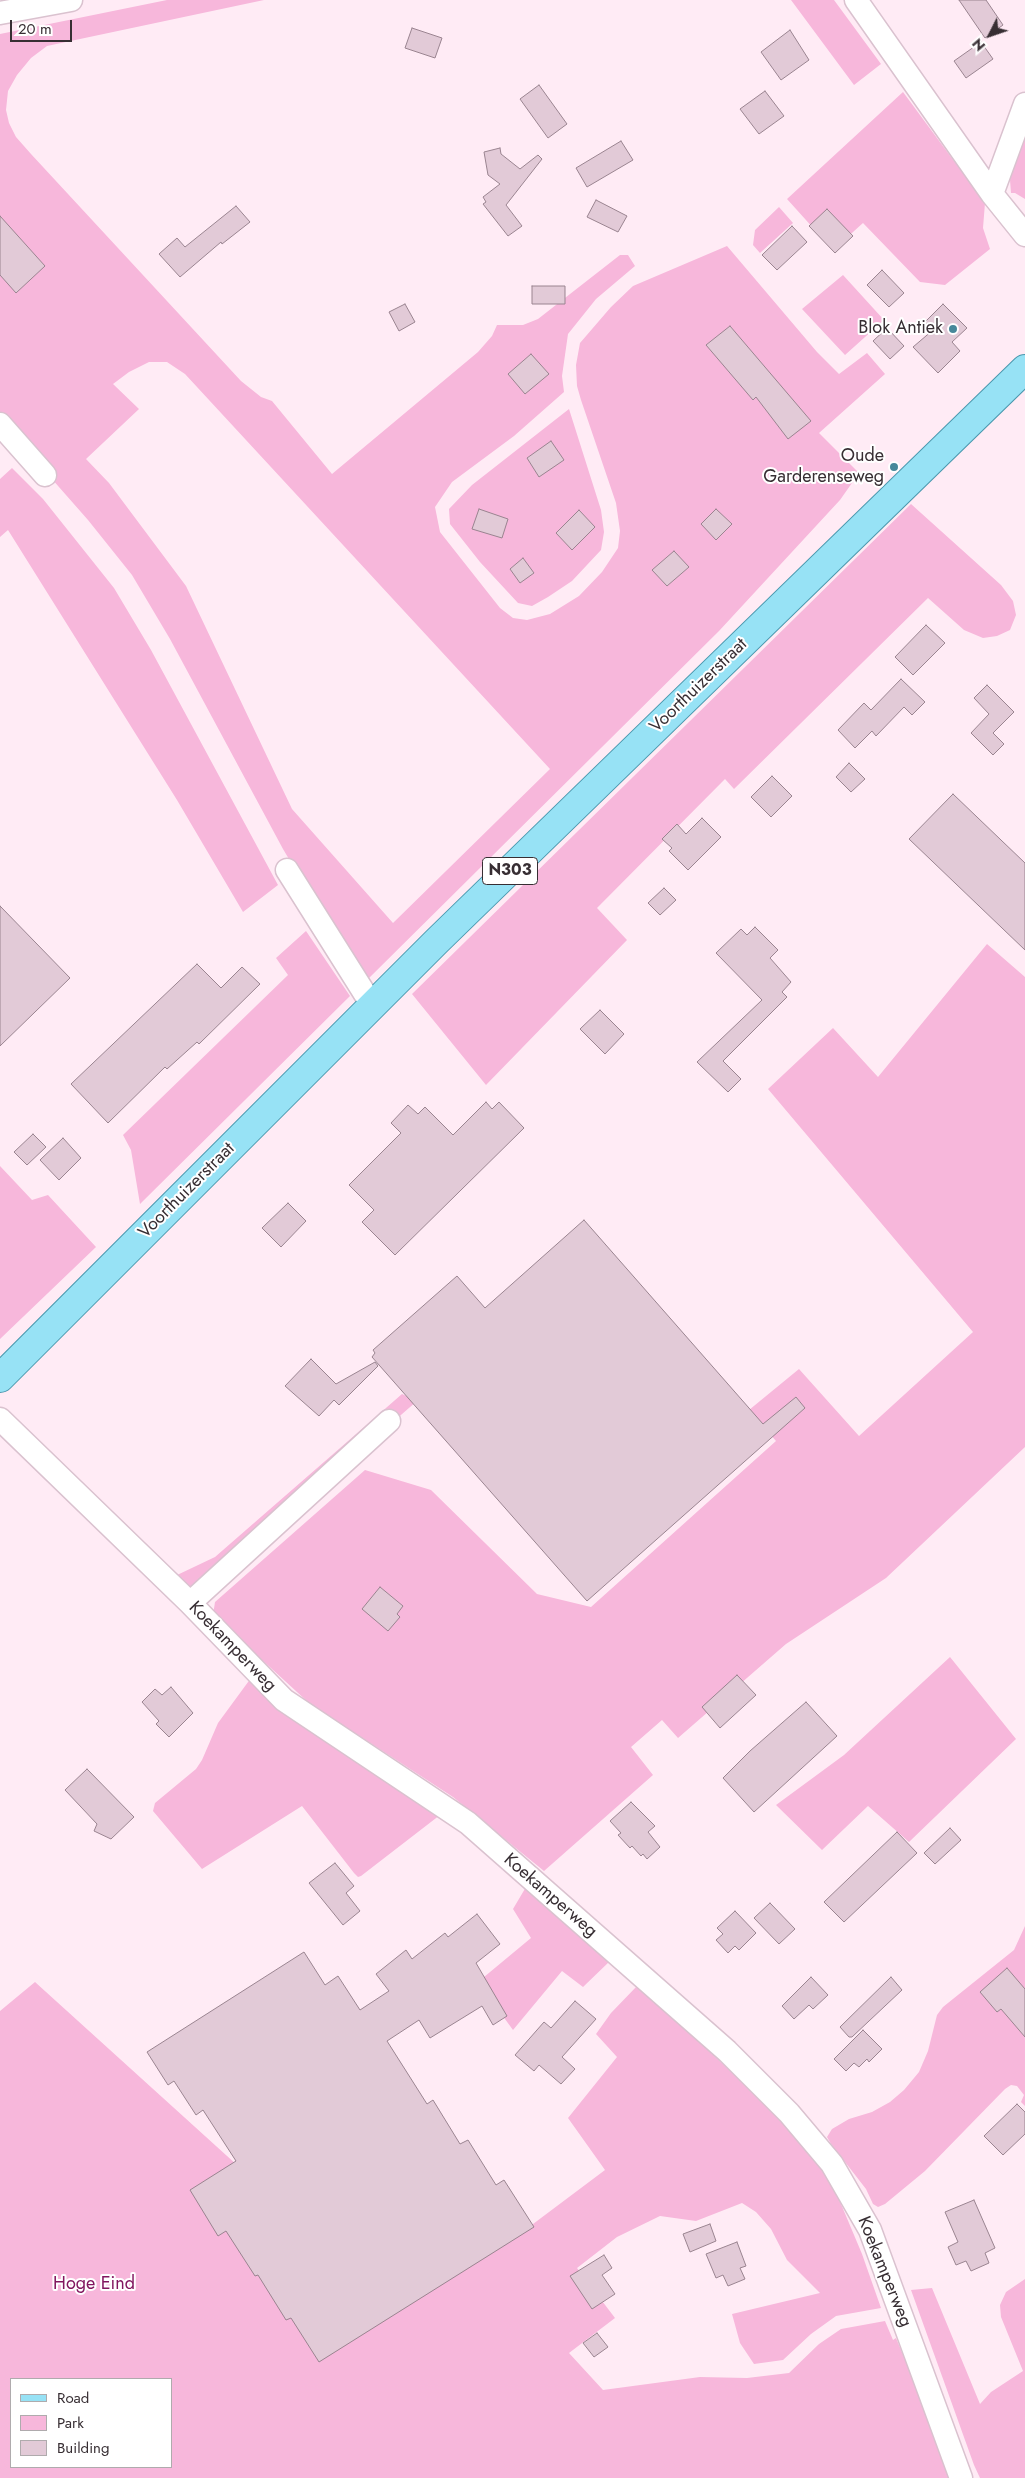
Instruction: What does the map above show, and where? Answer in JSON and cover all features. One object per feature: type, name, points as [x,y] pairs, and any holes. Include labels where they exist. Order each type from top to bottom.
[{"type":"main road","name":"Voorthuizerstraat","points":[[0,1378],[375,1003],[1025,369]]},
{"type":"street","points":[[0,13],[70,0]]},
{"type":"street","points":[[856,0],[992,194],[1025,235]]},
{"type":"street","points":[[992,194],[1025,104]]},
{"type":"street","points":[[0,424],[45,475]]},
{"type":"street","points":[[287,870],[360,986],[375,1003]]},
{"type":"street","name":"Koekamperweg","points":[[0,1419],[190,1603],[284,1700],[468,1823],[727,2051],[789,2113],[832,2164],[870,2230],[961,2478]]},
{"type":"street","points":[[190,1603],[389,1421]]},
{"type":"green space","points":[[167,0],[264,0],[47,46],[31,58],[17,75],[8,91],[6,110],[9,123],[16,137],[31,154],[241,381],[261,397],[272,401],[332,474],[478,352],[492,336],[497,325],[523,325],[538,319],[620,255],[628,255],[635,266],[596,299],[568,334],[562,376],[564,392],[514,436],[452,482],[435,507],[440,532],[500,608],[513,618],[527,620],[550,614],[579,596],[602,572],[618,548],[620,531],[616,503],[581,400],[577,386],[576,365],[580,343],[611,307],[633,286],[727,246],[817,352],[839,374],[867,353],[885,374],[819,433],[859,473],[840,500],[719,631],[366,981],[318,908],[283,849],[170,639],[132,575],[88,520],[0,420],[0,34]],"holes":[[[149,362],[167,362],[185,374],[550,769],[393,923],[292,809],[186,586],[109,483],[86,459],[139,409],[113,384],[129,372]]]},
{"type":"green space","points":[[791,0],[834,0],[881,64],[854,85]]},
{"type":"green space","points":[[903,92],[985,203],[983,228],[990,249],[945,285],[920,282],[863,223],[833,250],[787,199]]},
{"type":"green space","points":[[1025,134],[1025,199],[1015,193],[1011,193],[1010,180]]},
{"type":"green space","points":[[779,207],[793,223],[760,253],[753,245],[755,230]]},
{"type":"green space","points":[[843,275],[884,320],[845,355],[802,309]]},
{"type":"green space","points":[[569,409],[601,510],[604,532],[601,550],[572,581],[548,597],[532,606],[518,603],[480,562],[450,524],[449,509],[472,485]]},
{"type":"green space","points":[[12,468],[43,499],[114,588],[151,650],[278,885],[243,912],[177,800],[8,530],[0,537],[0,479]]},
{"type":"green space","points":[[911,504],[1001,585],[1013,601],[1016,615],[1010,630],[997,636],[983,638],[964,630],[928,598],[734,789],[725,779],[597,908],[627,940],[486,1085],[412,994]]},
{"type":"green space","points":[[306,931],[350,996],[140,1204],[131,1150],[123,1135],[288,975],[276,958]]},
{"type":"green space","points":[[987,944],[1025,977],[1025,1447],[886,1578],[786,1644],[678,1738],[662,1720],[631,1747],[653,1775],[544,1871],[453,1797],[309,1703],[213,1615],[215,1602],[365,1470],[431,1490],[537,1594],[591,1607],[776,1441],[749,1410],[799,1369],[859,1436],[973,1332],[768,1089],[833,1028],[878,1077]]},
{"type":"green space","points":[[0,1166],[32,1200],[48,1195],[96,1247],[0,1339]]},
{"type":"green space","points":[[402,1394],[417,1401],[193,1596],[175,1576],[215,1557]]},
{"type":"green space","points":[[950,1657],[1016,1739],[909,1842],[868,1806],[822,1850],[776,1805],[844,1755]]},
{"type":"green space","points":[[251,1678],[440,1815],[358,1877],[302,1806],[202,1869],[153,1811],[155,1803],[196,1769],[202,1760],[218,1723]]},
{"type":"green space","points":[[526,1887],[610,1961],[583,1987],[562,1971],[513,2030],[478,1982],[531,1938],[513,1909]]},
{"type":"green space","points":[[1025,1926],[1025,2106],[1021,2102],[1024,2095],[1017,2086],[1011,2085],[1005,2089],[925,2171],[885,2204],[878,2207],[873,2204],[866,2189],[827,2137],[832,2129],[849,2119],[872,2112],[890,2102],[904,2090],[919,2072],[928,2051],[937,2015],[943,2007],[1014,1950]]},
{"type":"green space","name":"Hoge Eind","points":[[35,1982],[397,2310],[533,2224],[605,2170],[568,2118],[617,2057],[596,2034],[611,2013],[637,1986],[786,2124],[815,2159],[833,2185],[862,2254],[881,2308],[836,2316],[811,2334],[783,2360],[754,2364],[740,2343],[732,2314],[820,2293],[787,2260],[771,2229],[756,2212],[742,2203],[696,2221],[660,2216],[617,2237],[577,2268],[615,2318],[569,2353],[603,2390],[700,2377],[747,2378],[789,2373],[819,2344],[841,2329],[885,2321],[893,2340],[896,2338],[955,2478],[0,2478],[0,2011]]},
{"type":"green space","points":[[1025,2279],[1025,2478],[980,2478],[911,2290],[932,2288],[980,2404],[991,2392],[1023,2371],[1001,2317],[1000,2305],[1006,2292]]},
{"type":"building","points":[[959,0],[986,0],[1003,25],[985,38]]},
{"type":"building","points":[[412,28],[442,38],[435,58],[405,48]]},
{"type":"building","points":[[790,30],[809,60],[781,80],[761,52]]},
{"type":"building","points":[[981,42],[993,59],[966,78],[954,61]]},
{"type":"building","points":[[539,85],[567,124],[548,138],[520,99]]},
{"type":"building","points":[[765,91],[784,116],[759,134],[740,109]]},
{"type":"building","points":[[621,141],[633,160],[587,187],[576,168]]},
{"type":"building","points":[[500,148],[501,154],[520,169],[538,155],[542,159],[506,205],[522,226],[508,236],[483,204],[486,202],[483,197],[500,184],[488,175],[484,152]]},
{"type":"building","points":[[596,200],[627,216],[618,232],[587,217]]},
{"type":"building","points":[[236,206],[250,222],[222,244],[221,242],[180,277],[159,254],[177,238],[185,247]]},
{"type":"building","points":[[827,209],[853,236],[835,253],[809,226]]},
{"type":"building","points":[[0,216],[45,266],[16,293],[0,275]]},
{"type":"building","points":[[792,226],[807,242],[777,270],[762,255]]},
{"type":"building","points":[[882,270],[904,293],[889,307],[867,285]]},
{"type":"building","points":[[532,286],[565,286],[565,304],[532,304]]},
{"type":"building","points":[[405,304],[415,322],[399,331],[389,312]]},
{"type":"building","points":[[943,304],[967,328],[952,342],[960,351],[938,373],[913,347],[933,330],[925,322]]},
{"type":"building","points":[[730,326],[811,421],[788,439],[756,397],[753,400],[706,345]]},
{"type":"building","points":[[887,328],[904,346],[890,359],[873,341]]},
{"type":"building","points":[[531,354],[549,374],[525,394],[508,374]]},
{"type":"building","points":[[551,441],[564,460],[539,477],[527,458]]},
{"type":"building","points":[[479,509],[508,519],[502,538],[472,529]]},
{"type":"building","points":[[716,509],[732,524],[716,540],[701,524]]},
{"type":"building","points":[[579,510],[595,527],[572,550],[556,533]]},
{"type":"building","points":[[674,551],[689,567],[667,586],[652,570]]},
{"type":"building","points":[[523,558],[534,573],[520,583],[510,569]]},
{"type":"building","points":[[926,625],[945,643],[913,675],[895,657]]},
{"type":"building","points":[[901,679],[925,702],[912,715],[904,707],[876,736],[872,731],[855,748],[838,730],[864,703],[871,710]]},
{"type":"building","points":[[987,685],[1014,712],[993,733],[1004,744],[993,755],[971,733],[989,714],[974,698]]},
{"type":"building","points":[[849,763],[865,779],[851,792],[836,777]]},
{"type":"building","points":[[772,776],[792,796],[771,817],[751,797]]},
{"type":"building","points":[[953,794],[1025,863],[1025,950],[909,839]]},
{"type":"building","points":[[702,818],[721,837],[688,870],[669,851],[672,848],[662,839],[677,824],[686,834]]},
{"type":"building","points":[[664,888],[676,900],[660,915],[648,903]]},
{"type":"building","points":[[0,906],[70,978],[0,1046]]},
{"type":"building","points":[[755,927],[778,950],[770,958],[791,982],[782,992],[787,997],[723,1061],[741,1079],[728,1092],[697,1062],[762,1000],[716,953],[741,929],[747,935]]},
{"type":"building","points":[[197,964],[221,988],[242,967],[260,984],[199,1044],[197,1042],[167,1069],[165,1067],[108,1123],[71,1084]]},
{"type":"building","points":[[600,1010],[624,1034],[605,1054],[580,1029]]},
{"type":"building","points":[[486,1102],[492,1109],[499,1102],[524,1128],[395,1255],[362,1222],[374,1210],[349,1185],[401,1133],[391,1123],[408,1105],[418,1114],[425,1107],[453,1135]]},
{"type":"building","points":[[33,1134],[46,1147],[27,1165],[14,1152]]},
{"type":"building","points":[[63,1138],[81,1158],[59,1180],[40,1160]]},
{"type":"building","points":[[288,1203],[306,1221],[281,1247],[262,1228]]},
{"type":"building","points":[[584,1220],[763,1424],[796,1397],[805,1408],[587,1601],[372,1357],[375,1353],[373,1350],[457,1276],[485,1308]]},
{"type":"building","points":[[311,1359],[336,1384],[375,1362],[378,1366],[339,1405],[334,1400],[319,1416],[285,1386]]},
{"type":"building","points":[[380,1587],[403,1606],[397,1614],[400,1617],[388,1631],[362,1609]]},
{"type":"building","points":[[737,1675],[756,1695],[720,1728],[702,1707]]},
{"type":"building","points":[[171,1687],[193,1713],[169,1737],[156,1724],[159,1721],[142,1702],[155,1689],[162,1695]]},
{"type":"building","points":[[806,1702],[837,1736],[754,1812],[723,1778],[750,1751]]},
{"type":"building","points":[[87,1769],[134,1817],[111,1839],[94,1831],[97,1824],[65,1790]]},
{"type":"building","points":[[631,1802],[655,1826],[648,1832],[660,1847],[647,1859],[643,1854],[641,1856],[632,1846],[630,1848],[618,1835],[621,1833],[610,1821]]},
{"type":"building","points":[[950,1828],[961,1840],[935,1864],[924,1853]]},
{"type":"building","points":[[897,1832],[917,1853],[844,1922],[824,1902]]},
{"type":"building","points":[[335,1863],[354,1886],[346,1893],[360,1911],[343,1925],[309,1883]]},
{"type":"building","points":[[770,1903],[795,1929],[779,1944],[754,1918]]},
{"type":"building","points":[[735,1911],[756,1933],[739,1950],[735,1946],[728,1953],[716,1940],[723,1934],[717,1928]]},
{"type":"building","points":[[477,1914],[500,1944],[476,1963],[507,2016],[493,2025],[482,2006],[430,2038],[419,2020],[387,2041],[427,2104],[433,2100],[460,2144],[468,2140],[496,2185],[504,2180],[534,2227],[319,2362],[291,2318],[286,2320],[258,2275],[255,2276],[226,2231],[218,2236],[190,2190],[236,2161],[203,2110],[196,2115],[174,2081],[168,2085],[147,2052],[304,1952],[325,1985],[338,1976],[360,2010],[389,1991],[376,1974],[406,1950],[412,1959],[445,1933],[448,1937]]},
{"type":"building","points":[[1007,1968],[1025,1989],[1025,2037],[1001,2009],[997,2012],[980,1992]]},
{"type":"building","points":[[811,1977],[828,1995],[813,2009],[809,2005],[794,2019],[782,2006]]},
{"type":"building","points":[[891,1977],[902,1990],[852,2037],[849,2037],[840,2027]]},
{"type":"building","points":[[575,2001],[596,2019],[562,2057],[575,2069],[561,2084],[539,2065],[534,2071],[515,2055],[544,2022],[551,2028]]},
{"type":"building","points":[[863,2030],[882,2049],[869,2062],[867,2059],[859,2067],[854,2063],[846,2071],[834,2059]]},
{"type":"building","points":[[1017,2104],[1025,2112],[1025,2134],[1003,2155],[984,2136]]},
{"type":"building","points":[[974,2200],[995,2248],[985,2253],[989,2263],[971,2271],[966,2261],[956,2265],[948,2247],[958,2242],[945,2212]]},
{"type":"building","points":[[710,2224],[716,2241],[690,2252],[683,2234]]},
{"type":"building","points":[[737,2242],[746,2266],[740,2268],[745,2279],[728,2286],[723,2275],[716,2278],[706,2254]]},
{"type":"building","points":[[604,2255],[612,2268],[602,2275],[615,2294],[592,2309],[570,2276]]},
{"type":"building","points":[[597,2333],[608,2347],[594,2357],[583,2343]]},
{"type":"place","name":"Blok Antiek","points":[[953,329]]},
{"type":"place","name":"Oude Garderenseweg","points":[[894,467]]}]
